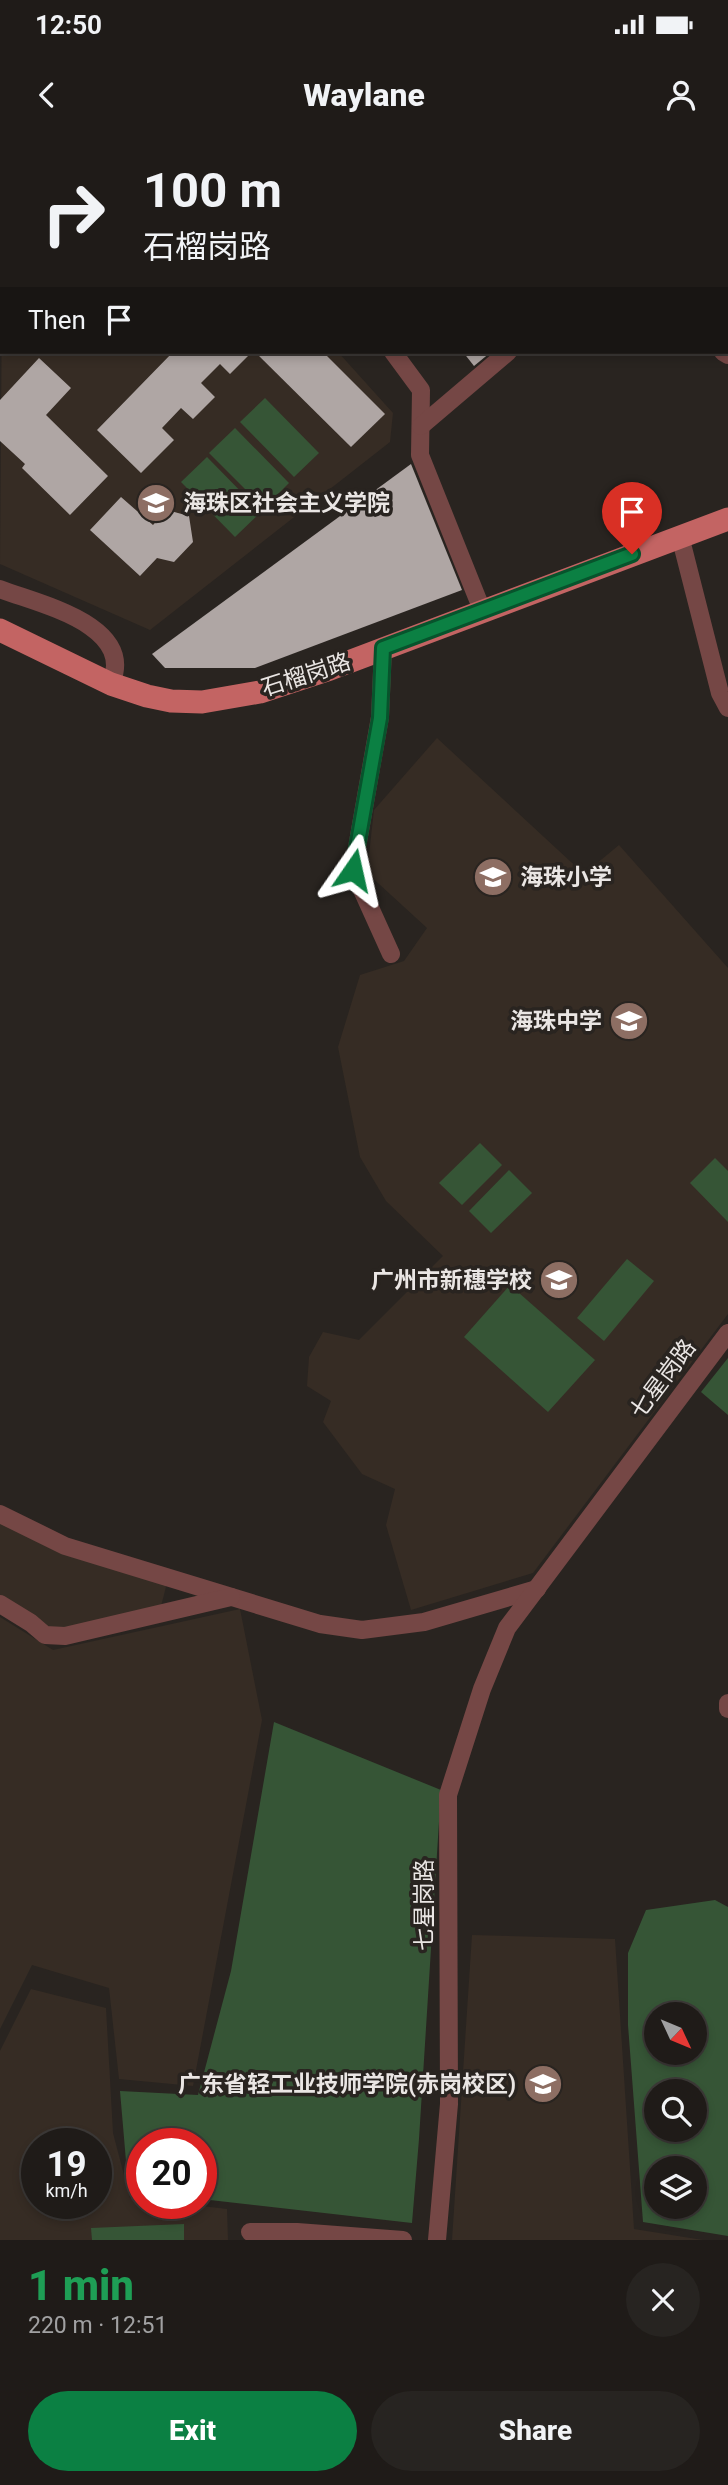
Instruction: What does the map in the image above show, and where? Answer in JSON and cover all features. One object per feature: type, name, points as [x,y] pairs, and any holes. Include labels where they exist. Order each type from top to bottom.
[{"type":"main road","name":"石榴岗路","points":[[0,630],[111,684],[159,699],[202,702],[260,692],[330,669],[728,519]]},
{"type":"street","points":[[394,354],[421,390],[420,456],[482,610]]},
{"type":"street","points":[[421,426],[506,354]]},
{"type":"street","points":[[680,536],[720,693],[728,708]]},
{"type":"street","points":[[0,589],[73,616],[99,632],[115,659],[115,676],[111,684]]},
{"type":"street","points":[[383,648],[380,718],[353,870],[391,954]]},
{"type":"street","name":"七星岗路","points":[[437,2240],[449,2104],[448,1795],[482,1689],[507,1628],[728,1333]]},
{"type":"street","points":[[0,1514],[65,1546],[320,1624],[362,1630],[424,1622],[537,1589]]},
{"type":"street","points":[[0,1604],[44,1635],[65,1636],[231,1597]]},
{"type":"street","points":[[728,1703],[728,1709]]},
{"type":"street","points":[[250,2232],[297,2232],[403,2240]]},
{"type":"shaded area","name":"海珠区社会主义学院","points":[[2,354],[340,354],[393,413],[390,442],[150,630],[0,564]]},
{"type":"shaded area","name":"广州市新穗学校","points":[[437,738],[584,874],[619,845],[728,968],[728,1314],[533,1573],[411,1610],[386,1525],[395,1489],[362,1474],[323,1422],[331,1401],[307,1386],[309,1357],[323,1332],[359,1340],[443,1256],[386,1201],[360,1157],[338,1047],[360,975],[404,961],[427,928],[367,873],[374,810]]},
{"type":"shaded area","points":[[0,1520],[167,1583],[161,1606],[72,1631],[47,1628],[0,1598]]},
{"type":"shaded area","points":[[240,1609],[262,1720],[193,2086],[119,2079],[109,1988],[32,1965],[0,2029],[0,1617],[53,1650]]},
{"type":"shaded area","name":"广东省轻工业技师学院(赤岗校区)","points":[[472,1935],[615,1939],[634,2229],[703,2240],[452,2240]]},
{"type":"shaded area","points":[[31,1989],[106,2008],[113,2133],[126,2183],[126,2219],[217,2219],[217,2208],[227,2209],[228,2240],[0,2240],[0,2051]]},
{"type":"green space","points":[[265,398],[319,453],[294,477],[240,422]]},
{"type":"green space","points":[[235,428],[289,483],[264,508],[209,453]]},
{"type":"green space","points":[[207,457],[261,512],[235,537],[181,482]]},
{"type":"green space","points":[[480,1143],[502,1165],[462,1205],[439,1183]]},
{"type":"green space","points":[[715,1158],[728,1171],[728,1222],[690,1183]]},
{"type":"green space","points":[[509,1170],[532,1193],[491,1233],[469,1211]]},
{"type":"green space","points":[[627,1259],[654,1281],[604,1341],[577,1318]]},
{"type":"green space","points":[[510,1285],[595,1360],[548,1412],[464,1337]]},
{"type":"green space","points":[[728,1358],[728,1415],[701,1392]]},
{"type":"green space","points":[[274,1722],[441,1790],[412,2223],[217,2201],[217,2128],[126,2128],[126,2161],[120,2091],[198,2095],[231,1971]]},
{"type":"green space","points":[[715,1900],[728,1907],[728,2236],[643,2222],[628,2025],[628,1953],[646,1910]]},
{"type":"green space","points":[[184,2224],[184,2240],[92,2240],[91,2228]]},
{"type":"building","points":[[171,354],[250,354],[230,374],[220,364],[201,383],[215,397],[193,419],[181,408],[162,428],[174,440],[141,473],[97,430]]},
{"type":"building","points":[[257,354],[325,354],[385,414],[351,447]]},
{"type":"building","points":[[465,354],[489,354],[474,366]]},
{"type":"building","points":[[39,358],[71,388],[46,415],[108,476],[70,515],[22,468],[25,464],[0,441],[0,400]]},
{"type":"building","points":[[411,464],[462,590],[255,668],[165,668],[152,654]]},
{"type":"building","points":[[121,497],[153,525],[167,510],[189,516],[193,542],[174,562],[157,558],[140,576],[90,530]]},
{"type":"place","name":"海珠区社会主义学院","points":[[156,503]]},
{"type":"place","name":"海珠小学","points":[[493,877]]},
{"type":"place","name":"海珠中学","points":[[629,1021]]},
{"type":"place","name":"广州市新穗学校","points":[[559,1280]]},
{"type":"place","name":"广东省轻工业技师学院(赤岗校区)","points":[[543,2084]]},
{"type":"route","points":[[353,870],[380,718],[383,648],[632,554]]}]
